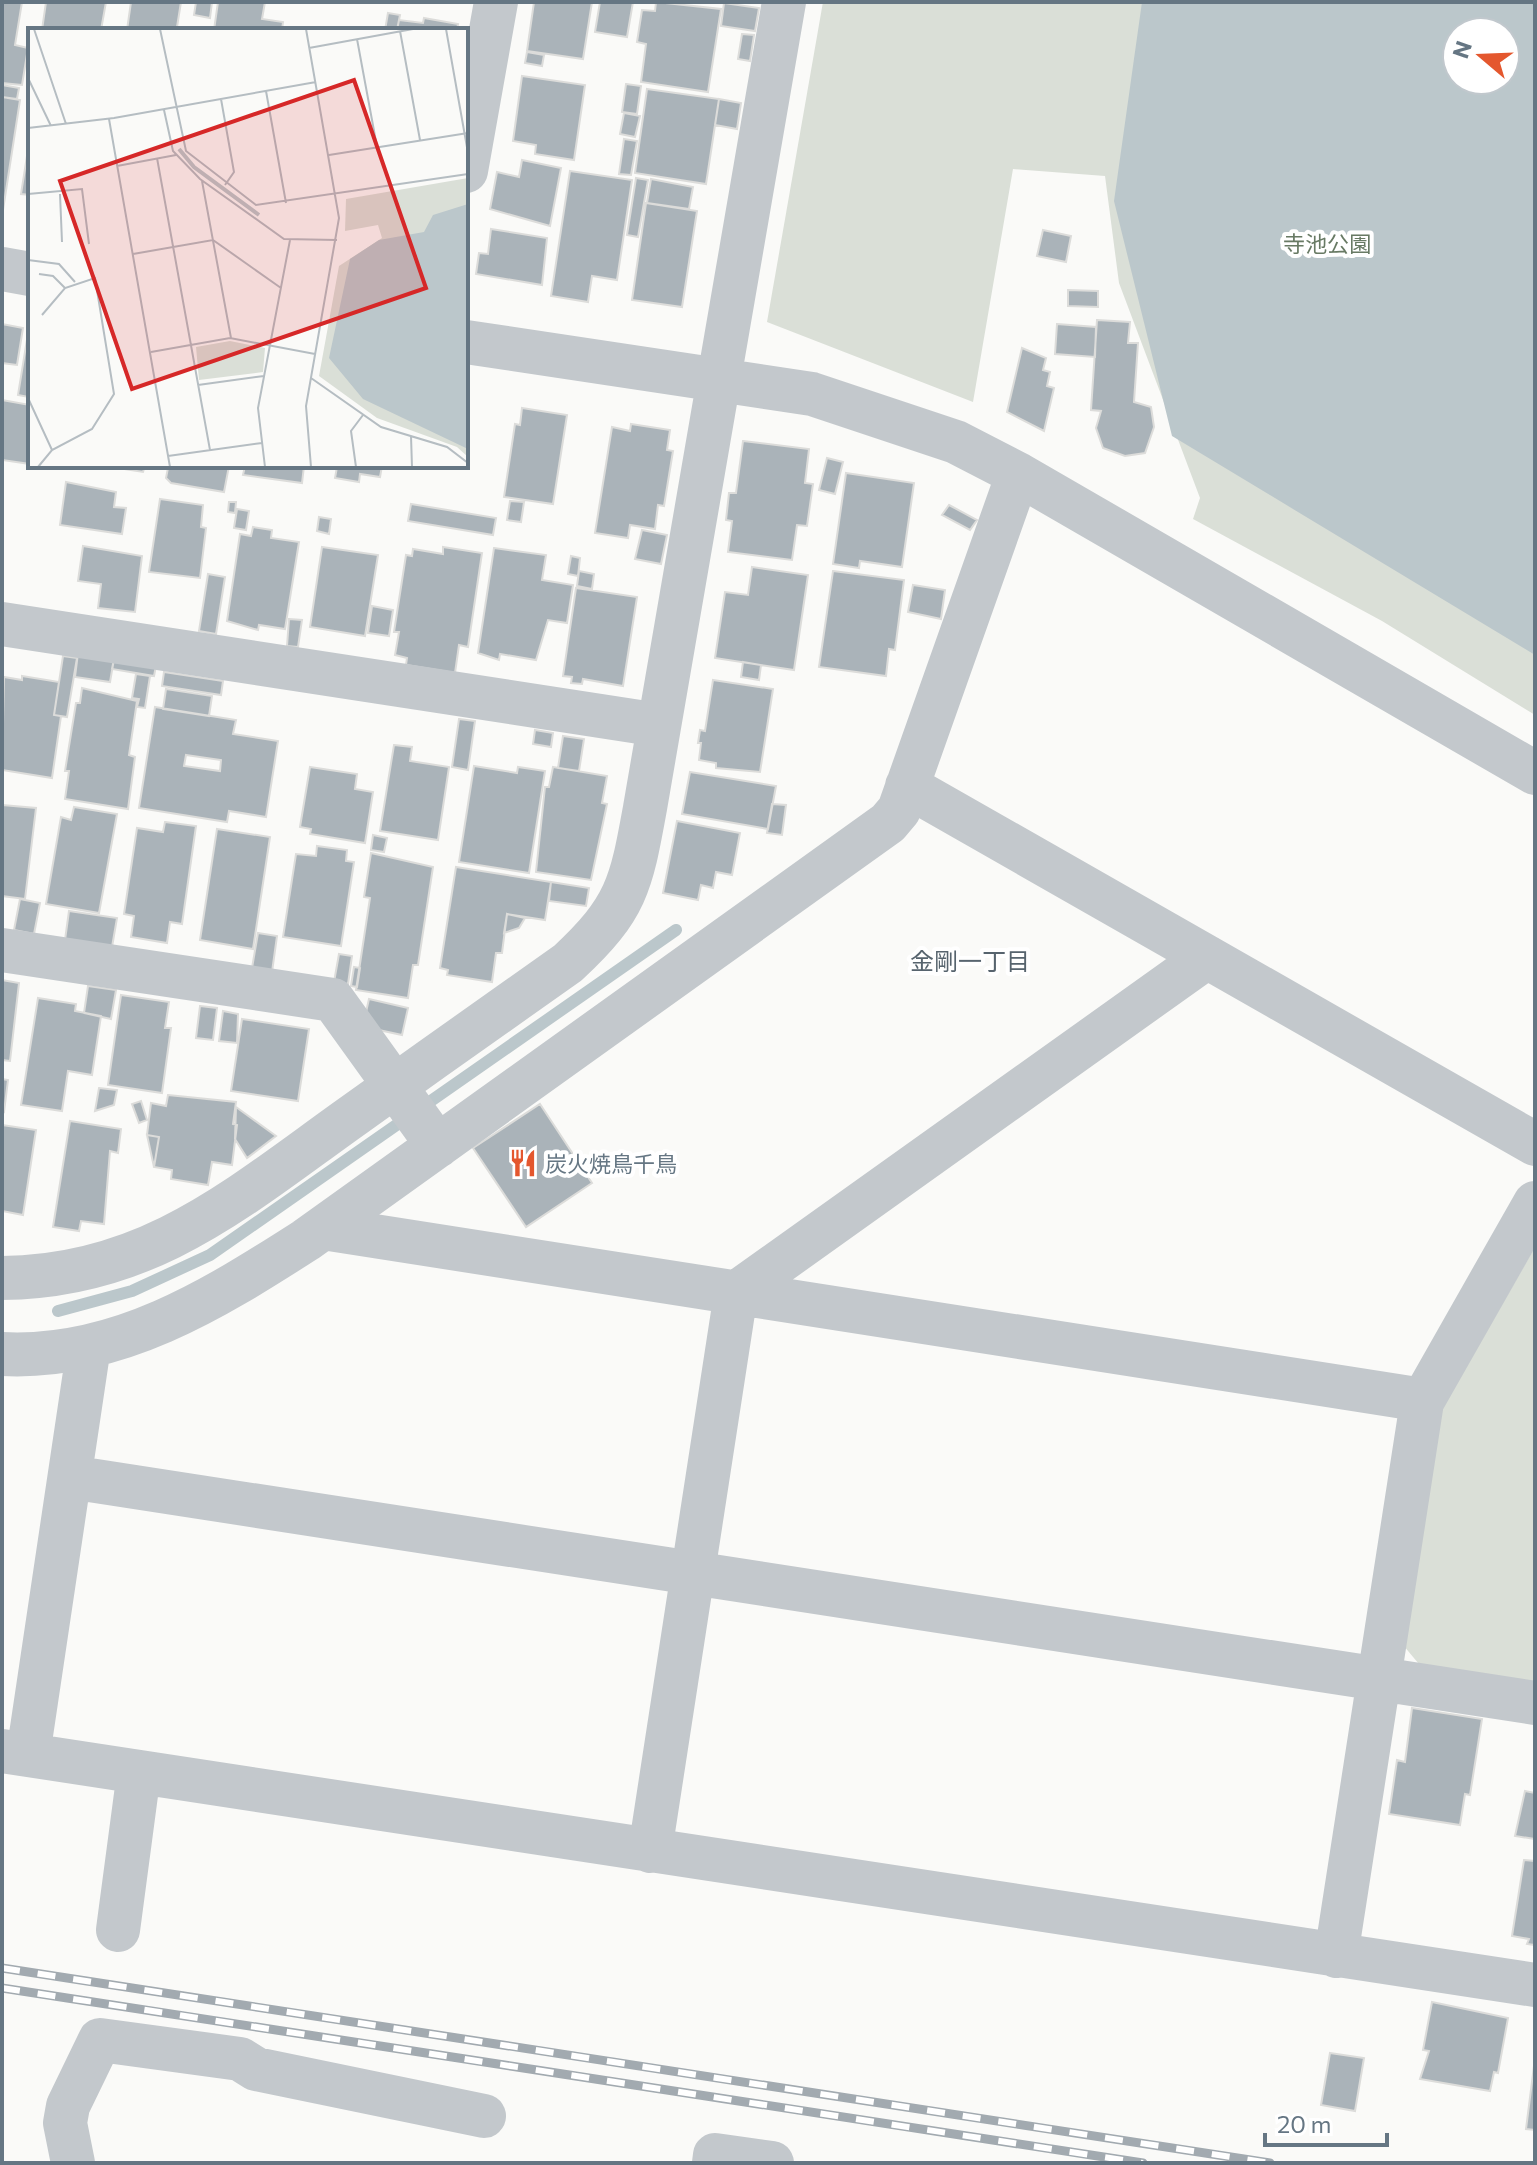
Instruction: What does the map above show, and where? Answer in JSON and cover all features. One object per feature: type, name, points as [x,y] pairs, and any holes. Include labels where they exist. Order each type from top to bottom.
[{"type":"street","points":[[2,1354],[89,1346],[162,1324],[220,1295],[323,1228],[416,1116],[602,931],[622,904],[636,858],[784,2]]},
{"type":"street","points":[[468,158],[491,3]]},
{"type":"street","points":[[2,269],[28,274]]},
{"type":"street","points":[[468,342],[812,394],[877,413],[956,442],[1018,474],[1535,773]]},
{"type":"street","points":[[2,1278],[85,1271],[135,1254],[228,1205],[416,1116],[888,823],[899,810],[1018,474]]},
{"type":"street","points":[[2,624],[659,725]]},
{"type":"street","points":[[907,786],[1535,1144]]},
{"type":"street","points":[[2,950],[333,1000],[416,1116]]},
{"type":"street","points":[[650,1851],[736,1293],[1207,957]]},
{"type":"street","points":[[1336,1956],[1423,1400],[1535,1203]]},
{"type":"street","points":[[323,1228],[1423,1400]]},
{"type":"street","points":[[89,1346],[70,1477],[15,1753],[1535,1985]]},
{"type":"street","points":[[70,1477],[1535,1703]]},
{"type":"street","points":[[118,1930],[139,1772]]},
{"type":"street","points":[[73,2163],[65,2123],[68,2106],[100,2040],[240,2059],[256,2069],[484,2116]]},
{"type":"street","points":[[714,2163],[715,2155],[772,2163]]},
{"type":"green space","name":"寺池公園","points":[[823,2],[1535,2],[1535,715],[1382,621],[1193,519],[1200,498],[1119,283],[1105,176],[1013,169],[973,402],[767,322]]},
{"type":"green space","points":[[1535,1247],[1535,1687],[1424,1670],[1403,1645],[1442,1409]]},
{"type":"shaded area","name":"寺池公園","points":[[1142,2],[1535,2],[1535,655],[1172,436],[1114,201]]},
{"type":"building","points":[[2,2],[22,2],[15,45],[28,48],[22,85],[2,83]]},
{"type":"building","points":[[46,2],[106,2],[101,28],[42,28]]},
{"type":"building","points":[[131,2],[181,2],[177,27],[182,28],[127,28]]},
{"type":"building","points":[[196,2],[212,2],[210,18],[194,15]]},
{"type":"building","points":[[218,2],[265,2],[262,19],[283,22],[282,28],[214,28]]},
{"type":"building","points":[[534,2],[592,2],[583,59],[527,51]]},
{"type":"building","points":[[600,2],[633,2],[627,37],[595,32]]},
{"type":"building","points":[[656,2],[721,9],[708,92],[641,82],[646,44],[637,42],[642,10],[655,11]]},
{"type":"building","points":[[724,3],[759,8],[755,31],[721,26]]},
{"type":"building","points":[[388,13],[400,15],[397,28],[385,28]]},
{"type":"building","points":[[424,18],[458,24],[457,28],[397,28],[399,20],[423,23]]},
{"type":"building","points":[[742,34],[754,35],[750,61],[738,59]]},
{"type":"building","points":[[527,52],[544,55],[542,66],[525,63]]},
{"type":"building","points":[[522,76],[585,85],[574,160],[535,154],[536,145],[513,141]]},
{"type":"building","points":[[626,84],[641,86],[637,114],[622,112]]},
{"type":"building","points":[[2,85],[19,88],[17,99],[2,97]]},
{"type":"building","points":[[647,89],[719,99],[706,184],[635,173]]},
{"type":"building","points":[[2,97],[20,100],[3,210],[2,210]]},
{"type":"building","points":[[719,99],[741,103],[737,129],[715,125]]},
{"type":"building","points":[[624,113],[640,116],[635,137],[620,134]]},
{"type":"building","points":[[624,139],[637,141],[631,175],[619,174]]},
{"type":"building","points":[[28,150],[28,195],[21,194]]},
{"type":"building","points":[[522,160],[561,168],[550,226],[490,209],[497,172],[519,177]]},
{"type":"building","points":[[570,171],[632,180],[617,280],[592,276],[588,302],[551,296]]},
{"type":"building","points":[[636,178],[648,180],[638,237],[627,235]]},
{"type":"building","points":[[651,179],[693,187],[689,209],[647,203]]},
{"type":"building","points":[[646,203],[697,211],[682,307],[632,300]]},
{"type":"building","points":[[491,229],[547,238],[542,285],[476,274],[479,253],[488,254]]},
{"type":"building","points":[[1043,230],[1071,236],[1066,262],[1037,256]]},
{"type":"building","points":[[1068,290],[1098,291],[1098,307],[1068,306]]},
{"type":"building","points":[[1097,320],[1130,322],[1128,343],[1138,343],[1134,402],[1151,407],[1154,427],[1145,453],[1125,456],[1103,448],[1096,428],[1101,411],[1091,410]]},
{"type":"building","points":[[2,324],[23,328],[17,365],[2,363]]},
{"type":"building","points":[[1057,324],[1096,327],[1095,357],[1055,354]]},
{"type":"building","points":[[28,333],[28,397],[18,395]]},
{"type":"building","points":[[1022,348],[1046,358],[1043,370],[1050,372],[1047,386],[1054,388],[1044,431],[1007,412]]},
{"type":"building","points":[[2,400],[28,405],[28,464],[2,460]]},
{"type":"building","points":[[522,408],[567,415],[553,504],[504,497],[515,424],[520,425]]},
{"type":"building","points":[[631,424],[670,430],[667,450],[673,451],[664,506],[658,505],[655,529],[630,525],[628,538],[595,533],[612,427],[630,431]]},
{"type":"building","points":[[743,441],[809,449],[805,483],[813,484],[807,526],[797,525],[792,560],[728,552],[732,521],[726,520],[729,493],[736,493]]},
{"type":"building","points":[[827,458],[843,462],[835,494],[819,490]]},
{"type":"building","points":[[118,468],[144,468],[143,472]]},
{"type":"building","points":[[168,468],[229,468],[224,492],[171,483],[166,478]]},
{"type":"building","points":[[245,468],[304,468],[302,483],[243,475]]},
{"type":"building","points":[[337,468],[382,468],[380,477],[360,474],[359,482],[335,478]]},
{"type":"building","points":[[846,473],[914,483],[902,567],[860,561],[859,568],[833,564]]},
{"type":"building","points":[[66,482],[116,492],[114,507],[126,508],[122,534],[60,525]]},
{"type":"building","points":[[160,499],[203,505],[201,527],[206,528],[200,578],[149,572]]},
{"type":"building","points":[[510,501],[524,502],[521,522],[507,520]]},
{"type":"building","points":[[229,502],[236,502],[235,513],[228,512]]},
{"type":"building","points":[[411,504],[496,518],[493,535],[408,521]]},
{"type":"building","points":[[949,505],[977,520],[970,530],[942,515]]},
{"type":"building","points":[[237,509],[249,511],[246,530],[234,528]]},
{"type":"building","points":[[319,517],[331,519],[329,534],[317,531]]},
{"type":"building","points":[[253,527],[272,530],[271,538],[299,542],[285,629],[259,625],[258,630],[227,621],[240,534],[251,536]]},
{"type":"building","points":[[642,530],[667,535],[661,564],[635,559]]},
{"type":"building","points":[[83,546],[142,556],[135,612],[98,608],[101,584],[78,581]]},
{"type":"building","points":[[322,547],[378,555],[365,636],[310,627]]},
{"type":"building","points":[[443,547],[482,553],[468,647],[459,645],[455,673],[406,665],[407,658],[395,655],[399,632],[394,632],[406,555],[412,556],[413,549],[443,554]]},
{"type":"building","points":[[494,548],[546,555],[542,580],[573,585],[567,623],[548,620],[536,660],[500,654],[499,660],[478,653]]},
{"type":"building","points":[[571,556],[580,558],[578,576],[568,574]]},
{"type":"building","points":[[752,567],[808,575],[794,670],[715,658],[725,592],[748,595]]},
{"type":"building","points":[[579,571],[594,574],[592,589],[577,586]]},
{"type":"building","points":[[833,571],[904,580],[895,650],[889,649],[886,676],[819,667]]},
{"type":"building","points":[[208,574],[225,577],[216,634],[199,631]]},
{"type":"building","points":[[913,585],[945,590],[941,619],[908,612]]},
{"type":"building","points":[[576,588],[637,597],[623,686],[583,679],[582,684],[571,683],[572,677],[563,676]]},
{"type":"building","points":[[372,606],[393,610],[389,636],[368,633]]},
{"type":"building","points":[[289,619],[302,620],[298,647],[287,646]]},
{"type":"building","points":[[78,653],[114,659],[110,682],[75,677]]},
{"type":"building","points":[[63,656],[77,658],[67,717],[54,715]]},
{"type":"building","points":[[114,659],[156,666],[154,676],[112,669]]},
{"type":"building","points":[[743,662],[761,665],[759,680],[741,677]]},
{"type":"building","points":[[164,672],[223,681],[221,695],[162,686]]},
{"type":"building","points":[[136,674],[150,676],[145,708],[137,707],[139,699],[132,698]]},
{"type":"building","points":[[22,676],[59,682],[54,715],[61,716],[52,778],[2,770],[4,677],[22,680]]},
{"type":"building","points":[[713,680],[773,689],[760,772],[716,768],[716,763],[699,760],[700,730],[705,731]]},
{"type":"building","points":[[82,688],[137,701],[129,755],[135,757],[128,809],[65,799],[69,771],[65,771],[76,703],[80,703]]},
{"type":"building","points":[[166,689],[212,696],[209,716],[163,709]]},
{"type":"building","points":[[155,707],[236,720],[233,734],[278,741],[266,817],[229,811],[227,822],[139,808]],"holes":[[[186,755],[221,760],[220,771],[184,766]]]},
{"type":"building","points":[[459,719],[475,721],[468,770],[452,767]]},
{"type":"building","points":[[535,730],[553,733],[551,747],[533,744]]},
{"type":"building","points":[[563,736],[584,739],[579,771],[558,768]]},
{"type":"building","points":[[394,745],[412,747],[410,761],[449,767],[438,840],[380,831]]},
{"type":"building","points":[[474,766],[517,773],[518,767],[545,771],[529,873],[459,862]]},
{"type":"building","points":[[310,767],[357,774],[355,789],[373,792],[365,843],[310,834],[311,829],[300,827]]},
{"type":"building","points":[[553,767],[607,776],[602,803],[607,804],[591,880],[536,872],[545,787],[549,787]]},
{"type":"building","points":[[690,772],[776,786],[768,829],[682,814]]},
{"type":"building","points":[[772,804],[786,805],[782,835],[767,833]]},
{"type":"building","points":[[2,805],[36,808],[25,899],[2,896]]},
{"type":"building","points":[[74,807],[117,814],[99,913],[46,904],[61,817],[71,820]]},
{"type":"building","points":[[677,821],[740,833],[732,875],[716,872],[713,888],[701,885],[698,900],[663,893]]},
{"type":"building","points":[[165,822],[196,826],[182,924],[170,922],[167,943],[131,937],[134,916],[124,914],[137,828],[163,832]]},
{"type":"building","points":[[217,829],[270,837],[253,949],[200,940]]},
{"type":"building","points":[[373,835],[387,838],[384,852],[371,850]]},
{"type":"building","points":[[317,846],[347,850],[346,861],[354,862],[341,946],[283,937],[296,854],[316,856]]},
{"type":"building","points":[[371,853],[433,867],[418,965],[413,965],[408,998],[356,990],[370,898],[364,897]]},
{"type":"building","points":[[456,867],[551,882],[545,920],[507,914],[502,953],[496,953],[492,982],[447,975],[448,970],[440,968]]},
{"type":"building","points":[[551,882],[589,888],[586,906],[549,901]]},
{"type":"building","points":[[20,899],[40,903],[34,934],[14,930]]},
{"type":"building","points":[[69,911],[117,918],[112,947],[65,940]]},
{"type":"building","points":[[507,914],[525,918],[519,928],[504,933]]},
{"type":"building","points":[[258,933],[277,936],[272,972],[252,968]]},
{"type":"building","points":[[339,954],[352,956],[348,984],[334,982]]},
{"type":"building","points":[[354,967],[360,968],[357,987],[351,986]]},
{"type":"building","points":[[2,980],[19,983],[10,1061],[2,1060]]},
{"type":"building","points":[[88,986],[116,990],[111,1019],[84,1013]]},
{"type":"building","points":[[121,995],[169,1002],[165,1028],[171,1028],[162,1093],[108,1085]]},
{"type":"building","points":[[38,998],[76,1004],[75,1011],[101,1016],[92,1075],[68,1071],[62,1111],[21,1105]]},
{"type":"building","points":[[369,999],[408,1008],[402,1035],[379,1030],[366,1012]]},
{"type":"building","points":[[200,1006],[217,1008],[213,1040],[196,1038]]},
{"type":"building","points":[[223,1011],[238,1014],[237,1043],[219,1041]]},
{"type":"building","points":[[242,1019],[309,1029],[298,1101],[231,1091]]},
{"type":"building","points":[[2,1079],[8,1080],[4,1112],[2,1111]]},
{"type":"building","points":[[99,1088],[117,1090],[114,1105],[95,1111]]},
{"type":"building","points":[[168,1095],[236,1102],[233,1124],[237,1125],[232,1165],[212,1162],[208,1185],[171,1179],[172,1170],[154,1167],[159,1137],[147,1135],[151,1103],[166,1106]]},
{"type":"building","points":[[141,1101],[147,1120],[139,1123],[132,1104]]},
{"type":"building","points":[[540,1104],[592,1183],[526,1227],[473,1148]]},
{"type":"building","points":[[236,1107],[276,1136],[247,1158],[235,1139]]},
{"type":"building","points":[[70,1121],[121,1129],[118,1153],[110,1151],[104,1224],[81,1221],[79,1231],[53,1227]]},
{"type":"building","points":[[2,1125],[36,1130],[23,1215],[2,1211]]},
{"type":"building","points":[[147,1135],[159,1137],[154,1167]]},
{"type":"building","points":[[1412,1708],[1482,1719],[1470,1795],[1465,1794],[1460,1825],[1389,1814],[1397,1760],[1405,1762]]},
{"type":"building","points":[[1525,1791],[1535,1793],[1535,1839],[1515,1836]]},
{"type":"building","points":[[1524,1860],[1535,1861],[1535,1945],[1527,1944],[1529,1939],[1512,1936]]},
{"type":"building","points":[[1432,2002],[1508,2018],[1498,2073],[1494,2072],[1490,2091],[1420,2079],[1429,2051],[1423,2050]]},
{"type":"building","points":[[1330,2053],[1364,2058],[1355,2111],[1321,2105]]},
{"type":"building","points":[[1535,2058],[1535,2130],[1526,2129]]},
{"type":"waterway","points":[[58,1311],[132,1291],[210,1255],[676,930]]},
{"type":"railway","points":[[2,1968],[1270,2163]]},
{"type":"railway","points":[[2,1988],[1143,2163]]},
{"type":"place","name":"炭火焼鳥千鳥","points":[[523,1163]]},
{"type":"district","name":"金剛一丁目","points":[[970,960]]}]
